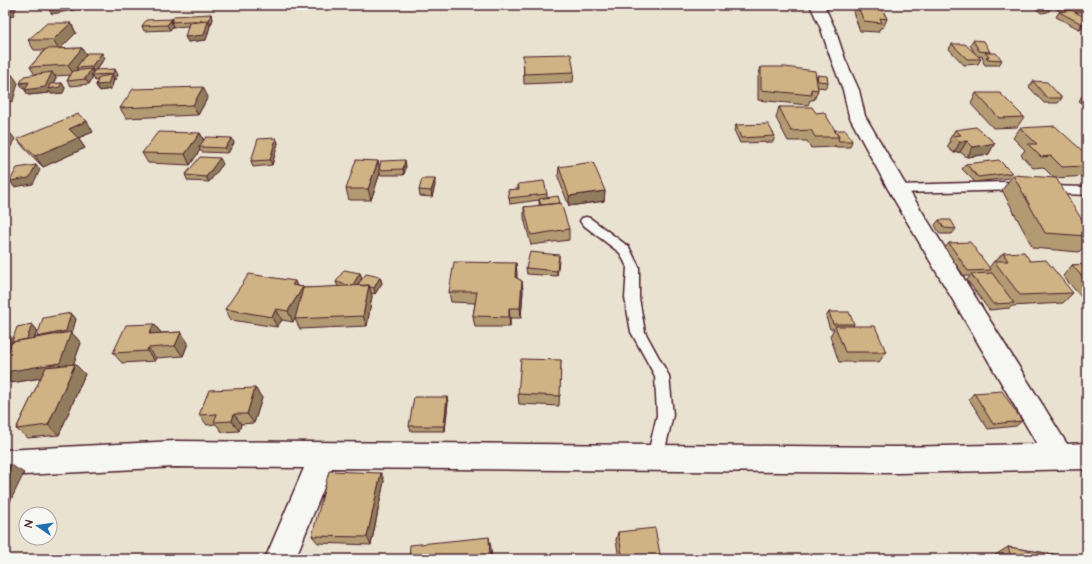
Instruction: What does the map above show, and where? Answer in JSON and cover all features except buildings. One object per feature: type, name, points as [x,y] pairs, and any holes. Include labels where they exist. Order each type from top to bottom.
[{"type":"street","points":[[816,5],[828,29],[838,59],[851,90],[857,116],[898,188],[1060,456]]},
{"type":"street","points":[[5,463],[175,454],[898,460],[1087,456]]},
{"type":"street","points":[[280,559],[323,456]]},
{"type":"lane","points":[[898,188],[1004,186],[1057,191],[1087,191]]},
{"type":"lane","points":[[586,221],[625,250],[633,267],[632,298],[638,332],[662,376],[665,415],[655,458]]}]
